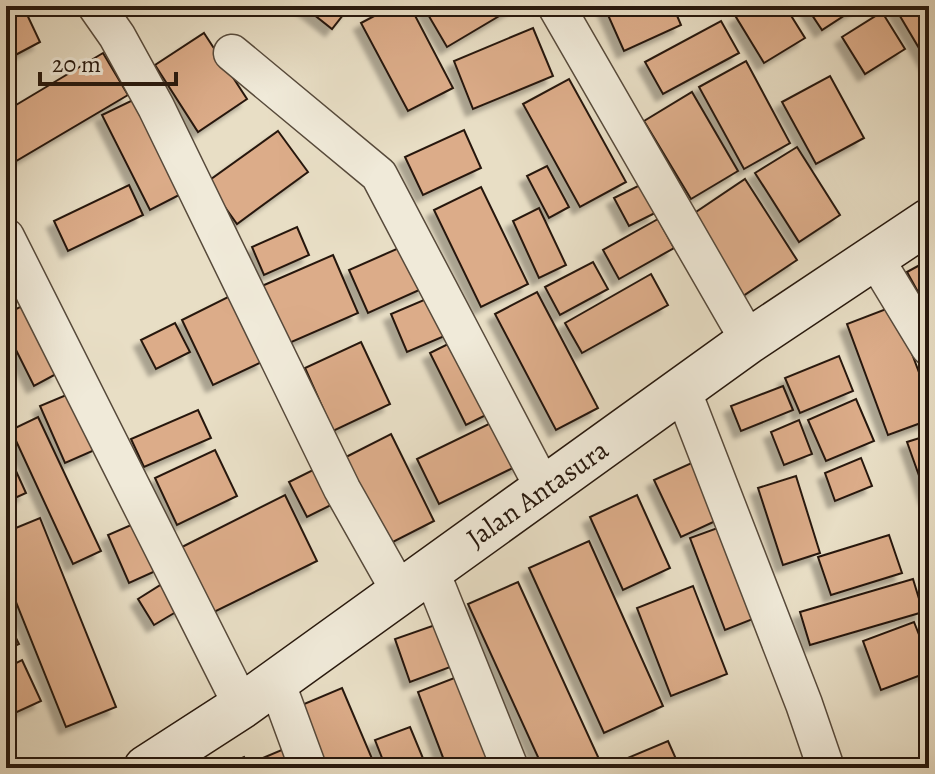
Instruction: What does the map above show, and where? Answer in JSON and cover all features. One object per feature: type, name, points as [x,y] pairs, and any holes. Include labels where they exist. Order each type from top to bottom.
[{"type":"main road","name":"Jalan Antasura","points":[[146,768],[259,693],[749,341],[929,221]]},
{"type":"street","points":[[96,6],[117,36],[156,107],[342,489],[415,580],[510,768]]},
{"type":"street","points":[[556,6],[749,341]]},
{"type":"street","points":[[232,53],[379,175],[544,489]]},
{"type":"street","points":[[6,237],[259,693],[308,768]]},
{"type":"street","points":[[875,258],[929,347]]},
{"type":"street","points":[[682,389],[826,768]]},
{"type":"building","points":[[6,6],[23,6],[40,42],[6,60]]},
{"type":"building","points":[[303,6],[350,6],[332,29]]},
{"type":"building","points":[[393,6],[410,6],[453,88],[408,111],[361,23]]},
{"type":"building","points":[[423,6],[516,6],[447,47]]},
{"type":"building","points":[[604,6],[673,6],[681,25],[624,51]]},
{"type":"building","points":[[755,6],[785,6],[805,38],[764,63],[736,17]]},
{"type":"building","points":[[806,6],[859,6],[822,30]]},
{"type":"building","points":[[894,6],[929,6],[929,65]]},
{"type":"building","points":[[882,12],[905,49],[865,74],[842,37]]},
{"type":"building","points":[[721,21],[739,53],[663,94],[645,62]]},
{"type":"building","points":[[533,28],[553,76],[473,109],[454,61]]},
{"type":"building","points":[[204,33],[247,99],[198,132],[155,65]]},
{"type":"building","points":[[103,53],[128,95],[6,167],[6,111]]},
{"type":"building","points":[[746,61],[790,143],[744,169],[699,87]]},
{"type":"building","points":[[830,76],[864,138],[816,164],[782,102]]},
{"type":"building","points":[[569,79],[626,182],[580,207],[523,104]]},
{"type":"building","points":[[692,92],[738,171],[691,199],[644,121]]},
{"type":"building","points":[[135,99],[183,193],[150,210],[102,115]]},
{"type":"building","points":[[464,130],[481,168],[423,195],[405,157]]},
{"type":"building","points":[[278,131],[308,172],[237,224],[207,182]]},
{"type":"building","points":[[797,147],[840,215],[799,242],[755,173]]},
{"type":"building","points":[[547,166],[569,207],[549,218],[527,176]]},
{"type":"building","points":[[745,179],[797,260],[743,296],[690,216]]},
{"type":"building","points":[[129,185],[143,215],[68,251],[54,221]]},
{"type":"building","points":[[640,185],[655,213],[629,226],[614,198]]},
{"type":"building","points":[[481,187],[528,284],[481,307],[434,210]]},
{"type":"building","points":[[539,208],[566,265],[539,278],[513,221]]},
{"type":"building","points":[[658,219],[674,248],[619,279],[603,250]]},
{"type":"building","points":[[297,227],[309,255],[264,275],[252,247]]},
{"type":"building","points":[[408,244],[426,287],[368,313],[349,270]]},
{"type":"building","points":[[333,255],[358,313],[280,347],[255,289]]},
{"type":"building","points":[[929,260],[929,312],[907,272]]},
{"type":"building","points":[[593,262],[608,289],[560,315],[545,287]]},
{"type":"building","points":[[651,274],[668,305],[582,353],[565,323]]},
{"type":"building","points":[[537,292],[598,408],[556,430],[495,314]]},
{"type":"building","points":[[438,294],[454,332],[407,352],[391,314]]},
{"type":"building","points":[[232,295],[264,361],[213,385],[182,320]]},
{"type":"building","points":[[24,305],[58,373],[34,386],[6,330],[6,314]]},
{"type":"building","points":[[894,306],[929,399],[929,420],[888,435],[847,324]]},
{"type":"building","points":[[175,323],[190,352],[156,369],[141,340]]},
{"type":"building","points":[[460,338],[496,410],[466,425],[430,353]]},
{"type":"building","points":[[361,342],[390,404],[333,431],[305,368]]},
{"type":"building","points":[[839,356],[853,391],[800,413],[785,378]]},
{"type":"building","points":[[783,386],[793,410],[741,431],[731,406]]},
{"type":"building","points":[[71,393],[97,449],[65,463],[40,406]]},
{"type":"building","points":[[856,399],[874,441],[826,461],[808,420]]},
{"type":"building","points":[[198,410],[211,438],[144,467],[131,439]]},
{"type":"building","points":[[38,417],[101,551],[73,564],[11,430]]},
{"type":"building","points":[[499,419],[521,464],[439,504],[417,459]]},
{"type":"building","points":[[799,420],[812,454],[784,465],[771,432]]},
{"type":"building","points":[[391,434],[434,521],[387,545],[342,459]]},
{"type":"building","points":[[929,435],[929,498],[927,498],[907,442]]},
{"type":"building","points":[[6,449],[26,493],[6,502]]},
{"type":"building","points":[[215,450],[237,496],[177,525],[155,478]]},
{"type":"building","points":[[861,458],[872,486],[835,501],[825,473]]},
{"type":"building","points":[[696,461],[722,518],[681,537],[654,480]]},
{"type":"building","points":[[319,467],[337,502],[307,517],[289,482]]},
{"type":"building","points":[[796,476],[820,553],[783,565],[758,488]]},
{"type":"building","points":[[285,495],[317,561],[212,613],[180,548]]},
{"type":"building","points":[[637,495],[670,568],[623,590],[590,517]]},
{"type":"building","points":[[40,518],[116,707],[66,727],[6,577],[6,532]]},
{"type":"building","points":[[138,522],[160,569],[129,583],[108,535]]},
{"type":"building","points":[[723,526],[758,617],[725,630],[690,538]]},
{"type":"building","points":[[889,535],[902,573],[831,595],[818,557]]},
{"type":"building","points":[[589,541],[663,706],[604,733],[529,568]]},
{"type":"building","points":[[170,579],[186,606],[154,625],[138,599]]},
{"type":"building","points":[[913,579],[923,612],[810,645],[800,612]]},
{"type":"building","points":[[518,582],[599,759],[579,768],[543,768],[468,604]]},
{"type":"building","points":[[693,586],[727,674],[671,696],[637,608]]},
{"type":"building","points":[[6,618],[19,644],[6,650]]},
{"type":"building","points":[[914,622],[929,660],[929,672],[881,690],[863,641]]},
{"type":"building","points":[[438,624],[453,666],[410,682],[395,639]]},
{"type":"building","points":[[22,660],[41,701],[6,717],[6,668]]},
{"type":"building","points":[[462,675],[496,763],[484,768],[447,768],[418,692]]},
{"type":"building","points":[[342,688],[376,768],[323,768],[297,707]]},
{"type":"building","points":[[410,727],[427,768],[386,768],[375,740]]},
{"type":"building","points":[[668,741],[680,768],[604,768]]},
{"type":"building","points":[[284,749],[292,768],[262,768],[258,760]]},
{"type":"building","points":[[244,757],[249,768],[220,768]]}]
